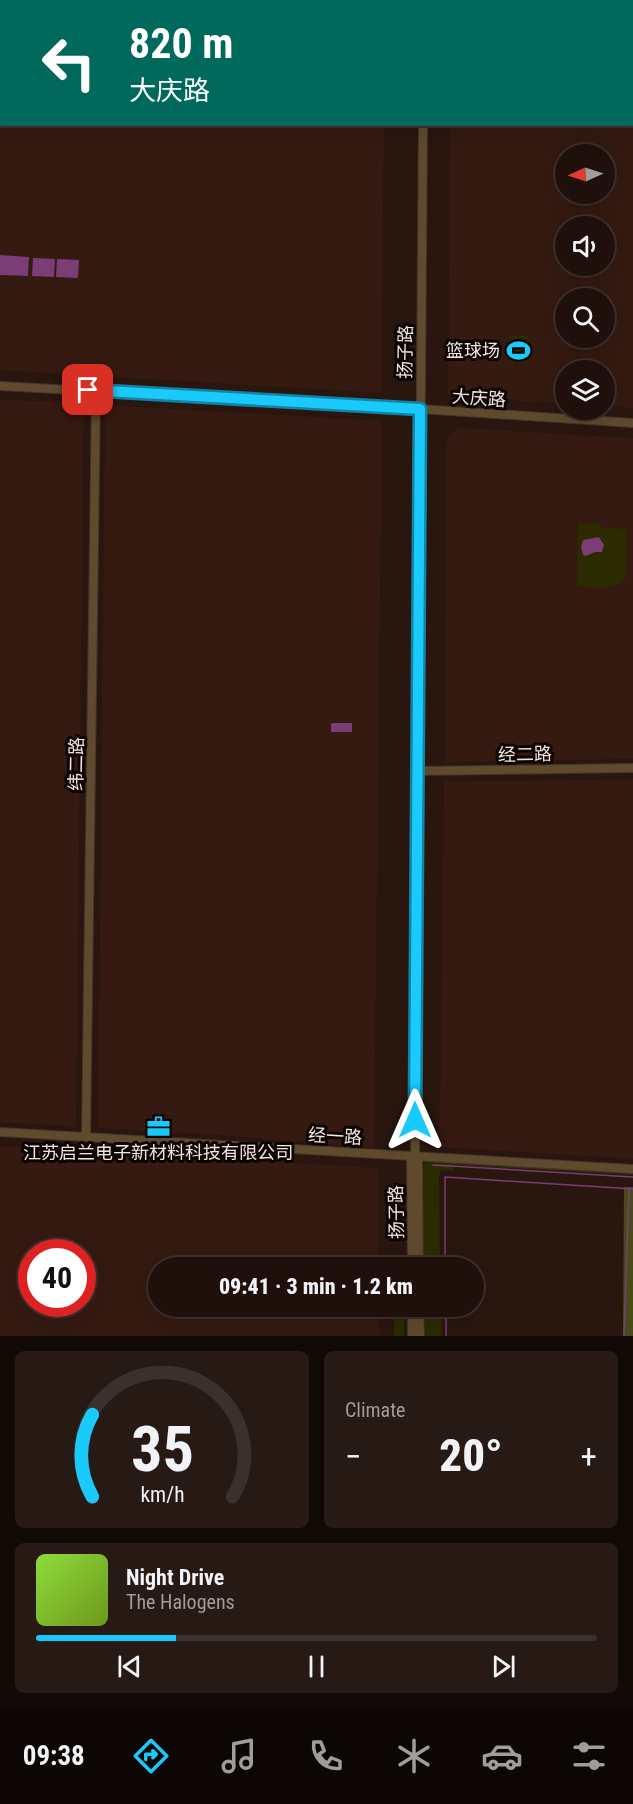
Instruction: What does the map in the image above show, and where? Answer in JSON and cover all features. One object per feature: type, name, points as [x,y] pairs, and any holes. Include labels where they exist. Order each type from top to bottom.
[{"type":"street","name":"扬子路","points":[[412,1257],[423,126]]},
{"type":"street","name":"大庆路","points":[[0,386],[633,423]]},
{"type":"street","name":"纬二路","points":[[86,1137],[96,391]]},
{"type":"street","name":"经二路","points":[[417,771],[633,768]]},
{"type":"street","name":"经一路","points":[[0,1132],[633,1169]]},
{"type":"street","name":"扬子路","points":[[415,1156],[419,1257]]},
{"type":"street","points":[[412,1317],[412,1336]]},
{"type":"street","points":[[419,1317],[420,1336]]},
{"type":"shaded area","points":[[0,126],[384,126],[381,393],[0,370]]},
{"type":"shaded area","points":[[450,126],[633,126],[633,408],[615,407],[615,360],[555,360],[555,403],[448,396]]},
{"type":"shaded area","points":[[0,255],[29,257],[28,276],[0,275]]},
{"type":"shaded area","points":[[33,258],[55,259],[54,277],[32,276]]},
{"type":"shaded area","points":[[57,259],[79,260],[78,278],[56,277]]},
{"type":"shaded area","name":"篮球场","points":[[510,336],[527,336],[526,363],[509,363]]},
{"type":"shaded area","points":[[0,400],[84,402],[76,1127],[0,1122]]},
{"type":"shaded area","points":[[105,405],[382,421],[374,1148],[234,1136],[98,1128]]},
{"type":"shaded area","points":[[458,428],[633,438],[633,759],[445,762],[447,437]]},
{"type":"shaded area","points":[[578,524],[601,524],[601,528],[627,529],[626,578],[622,582],[603,588],[577,585]]},
{"type":"shaded area","points":[[599,537],[604,545],[602,552],[583,555],[581,547],[583,540]]},
{"type":"shaded area","points":[[333,723],[352,723],[352,732],[331,732]]},
{"type":"shaded area","points":[[633,779],[633,1159],[438,1147],[444,782]]},
{"type":"shaded area","points":[[0,1146],[378,1168],[379,1257],[148,1257],[148,1317],[379,1317],[380,1336],[0,1336]]},
{"type":"shaded area","points":[[430,1161],[633,1172],[633,1175],[454,1165],[453,1171],[441,1170],[439,1176],[440,1257],[424,1257],[424,1164]]},
{"type":"shaded area","points":[[624,1187],[633,1187],[633,1336],[623,1336]]},
{"type":"shaded area","points":[[394,1317],[404,1317],[404,1336],[394,1336]]},
{"type":"shaded area","points":[[424,1317],[441,1317],[442,1336],[425,1336]]},
{"type":"waterway","points":[[433,1165],[633,1177]]},
{"type":"waterway","points":[[445,1257],[445,1177],[633,1189]]},
{"type":"waterway","points":[[624,1336],[629,1190]]},
{"type":"waterway","points":[[446,1317],[446,1336]]},
{"type":"place","name":"篮球场","points":[[518,350]]},
{"type":"place","name":"江苏启兰电子新材料科技有限公司","points":[[158,1126]]},
{"type":"route","points":[[88,390],[420,409],[415,1120]]}]
